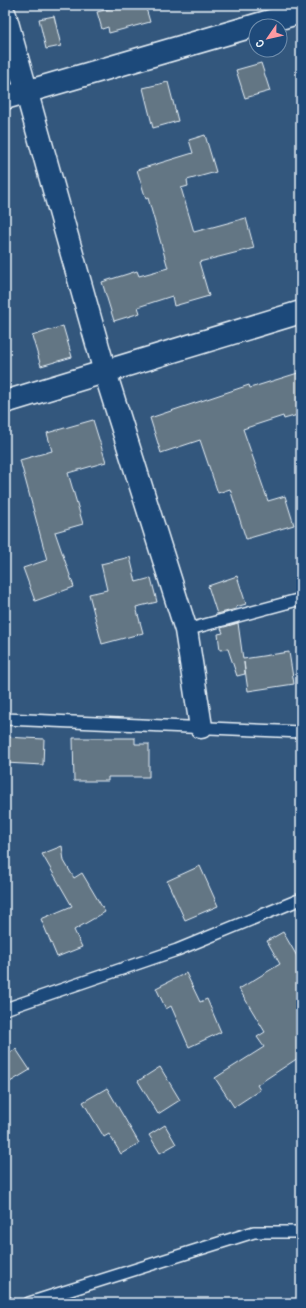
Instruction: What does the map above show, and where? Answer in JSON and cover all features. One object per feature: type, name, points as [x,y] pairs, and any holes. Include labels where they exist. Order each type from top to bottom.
[{"type":"street","points":[[5,98],[301,12]]},
{"type":"street","points":[[5,15],[105,372],[186,630],[201,727]]},
{"type":"street","points":[[5,402],[301,312]]},
{"type":"lane","points":[[186,630],[301,599]]},
{"type":"lane","points":[[5,719],[301,732]]},
{"type":"lane","points":[[5,1009],[177,950],[301,899]]},
{"type":"lane","points":[[29,1303],[254,1232],[301,1232]]},
{"type":"lane","points":[[5,1302],[9,1303]]},
{"type":"building","points":[[124,5],[145,5],[150,22],[109,33],[108,27],[102,29],[97,12]]},
{"type":"building","points":[[54,16],[61,46],[46,49],[39,19]]},
{"type":"building","points":[[261,63],[270,91],[245,98],[236,70]]},
{"type":"building","points":[[168,82],[178,121],[153,128],[143,88]]},
{"type":"building","points":[[205,135],[216,172],[187,180],[188,186],[181,188],[194,232],[246,218],[254,248],[199,262],[209,296],[174,306],[172,296],[138,307],[140,313],[114,321],[102,282],[137,271],[139,276],[168,268],[148,198],[146,199],[137,170],[193,153],[189,140]]},
{"type":"building","points":[[63,326],[72,357],[41,366],[32,336]]},
{"type":"building","points":[[301,372],[301,414],[284,419],[283,416],[243,429],[268,501],[285,496],[294,525],[246,539],[230,489],[218,493],[200,440],[161,453],[150,418],[249,385],[250,388]]},
{"type":"building","points":[[93,420],[106,462],[68,473],[83,524],[55,532],[74,587],[35,601],[23,568],[47,560],[20,460],[52,451],[47,433]]},
{"type":"building","points":[[130,557],[136,582],[151,578],[157,602],[136,607],[143,633],[102,644],[89,594],[107,590],[101,564]]},
{"type":"building","points":[[237,576],[246,604],[236,607],[236,609],[217,614],[208,586]]},
{"type":"building","points":[[238,623],[243,659],[289,652],[294,684],[248,691],[244,662],[245,674],[237,676],[228,649],[220,650],[218,634],[223,633],[221,628]]},
{"type":"building","points":[[5,737],[44,739],[43,765],[5,763]]},
{"type":"building","points":[[73,738],[135,738],[135,744],[149,744],[149,777],[108,777],[108,781],[74,781]]},
{"type":"building","points":[[62,846],[64,861],[74,878],[82,873],[105,912],[74,930],[82,947],[57,957],[41,919],[72,906],[42,854]]},
{"type":"building","points":[[200,866],[218,906],[185,920],[167,881]]},
{"type":"building","points":[[283,932],[301,963],[301,1056],[257,1085],[260,1090],[234,1107],[215,1078],[264,1047],[257,1037],[265,1032],[239,989],[280,964],[267,941]]},
{"type":"building","points":[[186,973],[200,1002],[207,999],[221,1032],[189,1047],[171,1006],[166,1009],[156,988]]},
{"type":"building","points":[[16,1049],[30,1070],[5,1085],[5,1056]]},
{"type":"building","points":[[160,1067],[180,1100],[158,1114],[138,1081]]},
{"type":"building","points":[[107,1088],[139,1143],[121,1154],[109,1134],[104,1137],[83,1102]]},
{"type":"building","points":[[165,1125],[176,1144],[160,1153],[149,1135]]}]
